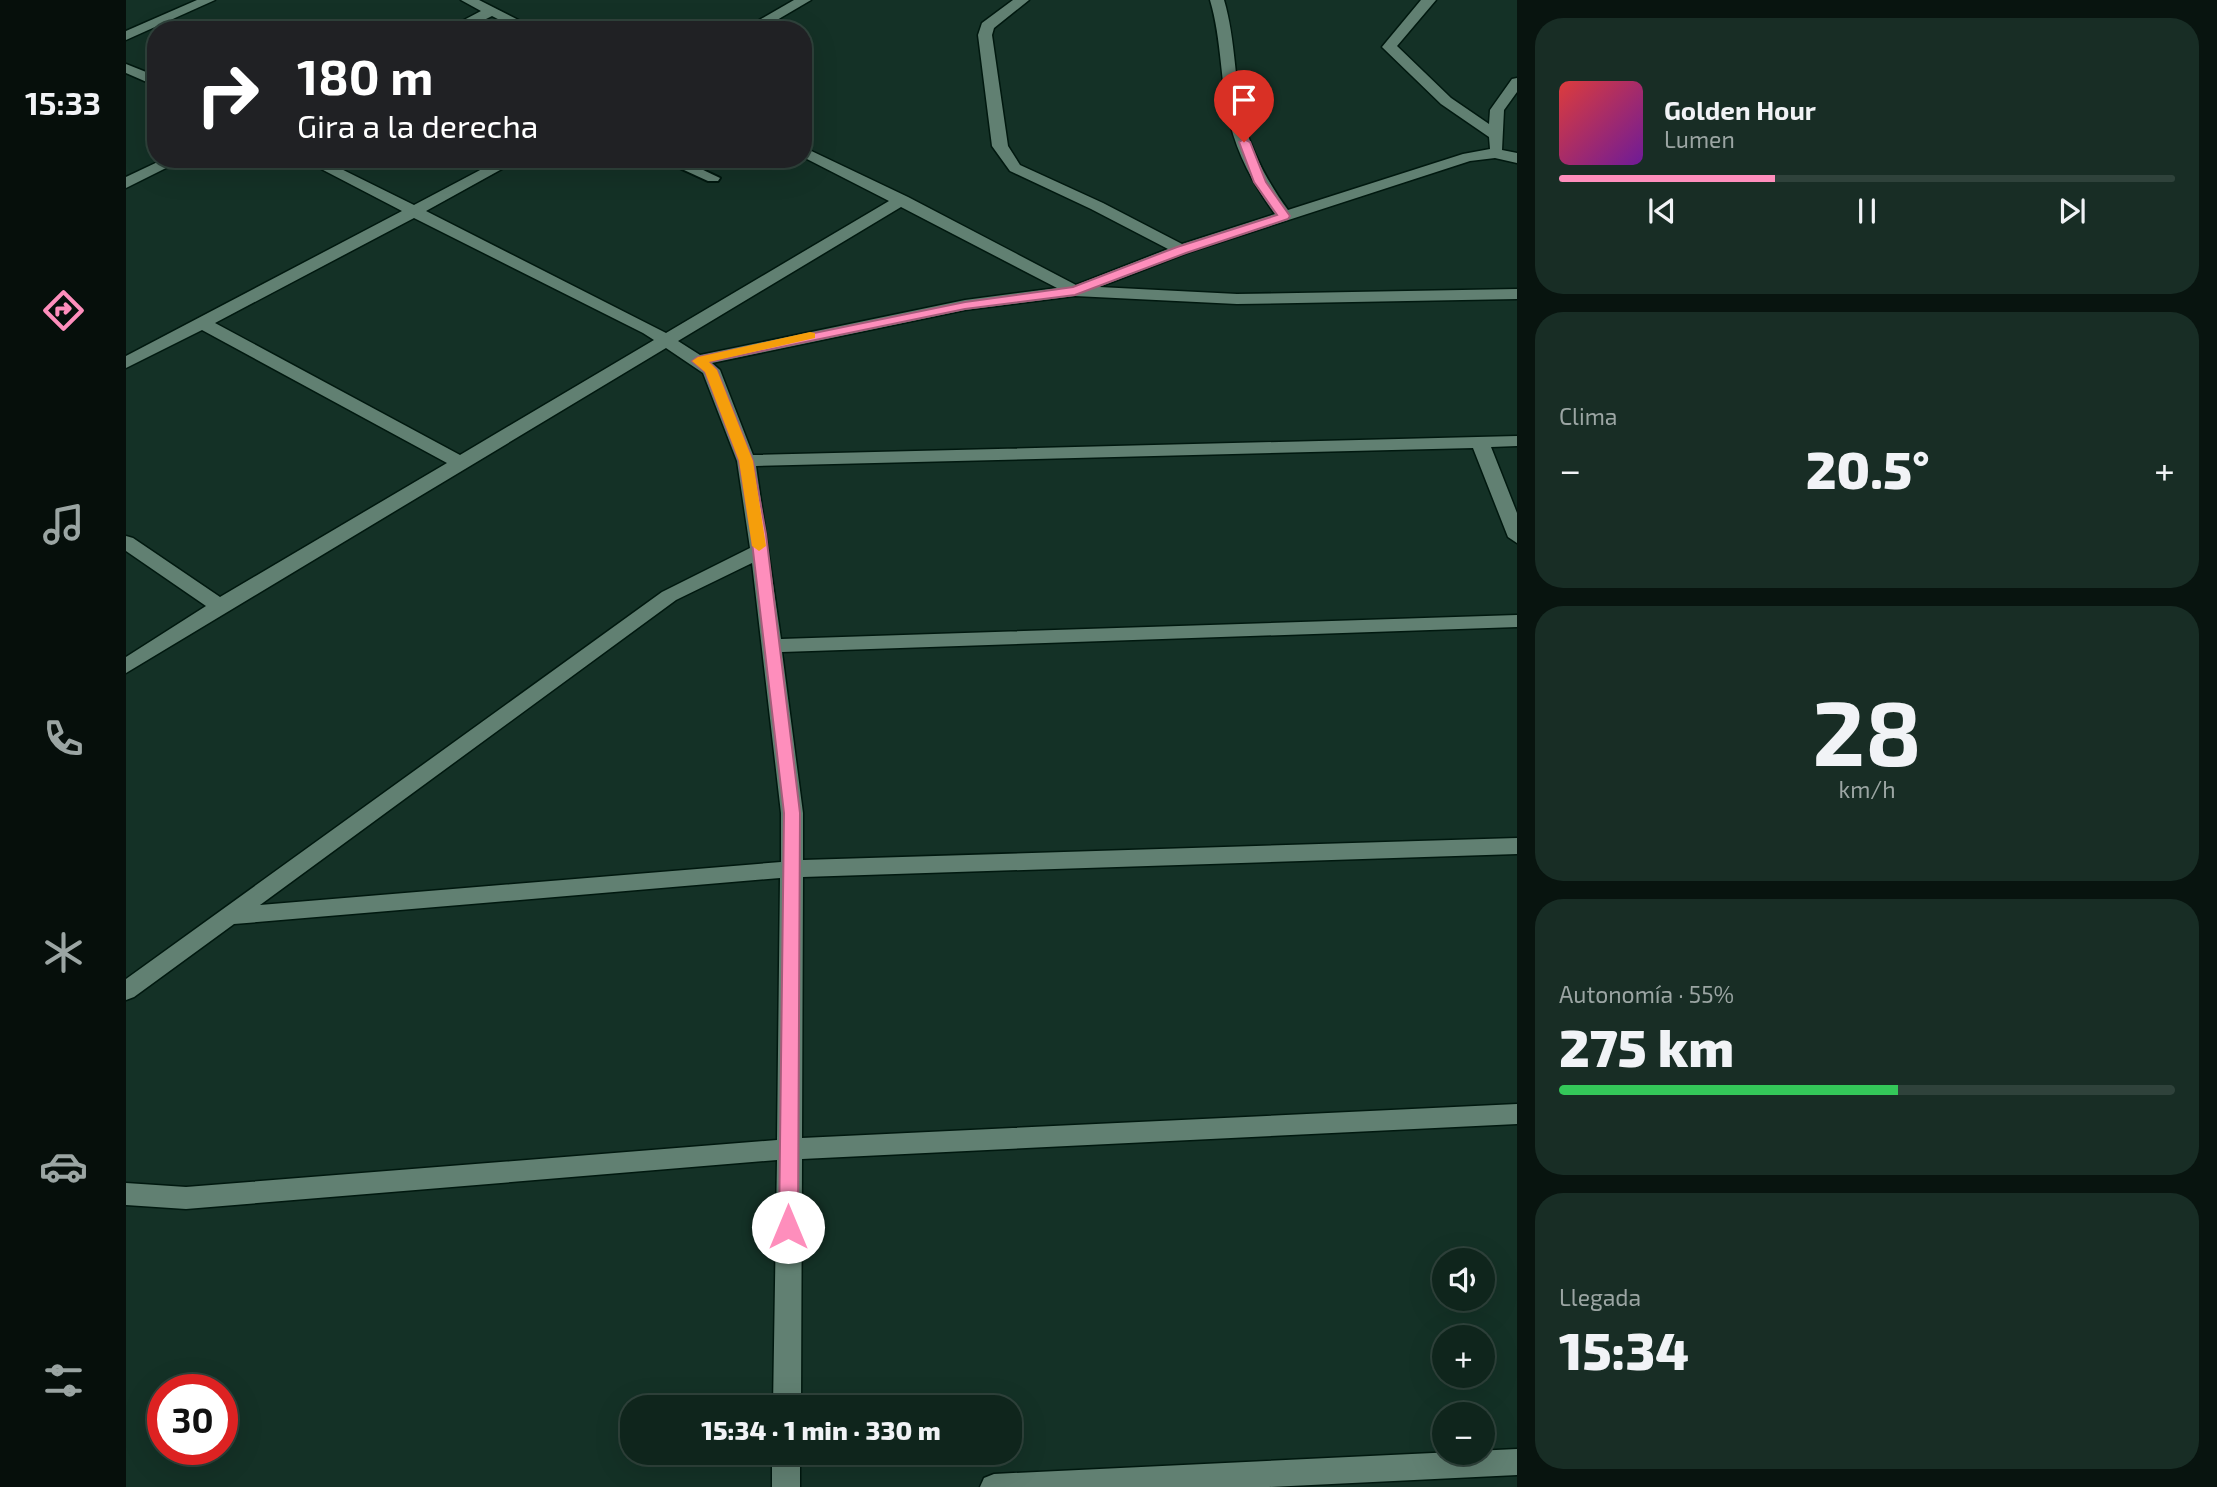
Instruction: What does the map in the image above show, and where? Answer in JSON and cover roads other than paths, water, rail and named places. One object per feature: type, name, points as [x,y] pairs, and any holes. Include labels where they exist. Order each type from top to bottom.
[{"type":"street","points":[[160,21],[208,0]]},
{"type":"street","points":[[468,0],[513,21]]},
{"type":"street","points":[[1022,0],[987,26],[985,35],[1000,146],[1015,168],[1097,205],[1181,250]]},
{"type":"street","points":[[1217,0],[1225,26],[1237,123],[1260,182],[1284,216]]},
{"type":"street","points":[[1430,0],[1411,18],[1389,47],[1446,101],[1497,136]]},
{"type":"street","points":[[763,21],[794,2]]},
{"type":"street","points":[[471,21],[492,11]]},
{"type":"street","points":[[126,36],[147,27]]},
{"type":"street","points":[[126,68],[147,78]]},
{"type":"street","points":[[1495,153],[1497,110],[1517,82]]},
{"type":"street","points":[[812,156],[902,200],[1075,291],[1181,250],[1468,157],[1495,153],[1517,158]]},
{"type":"street","points":[[126,183],[158,168]]},
{"type":"street","points":[[327,168],[666,340],[711,370],[746,461],[760,551],[792,813],[787,1395]]},
{"type":"street","points":[[126,363],[416,213],[497,168]]},
{"type":"street","points":[[126,666],[220,606],[902,200]]},
{"type":"street","points":[[698,361],[965,305],[1075,291],[1237,299],[1517,294]]},
{"type":"street","points":[[202,323],[462,464]]},
{"type":"street","points":[[746,461],[1517,441]]},
{"type":"street","points":[[1480,442],[1517,537]]},
{"type":"street","points":[[126,542],[220,606]]},
{"type":"street","points":[[126,991],[669,596],[760,551]]},
{"type":"street","points":[[772,646],[1517,621]]},
{"type":"street","points":[[232,916],[791,869],[1517,846]]},
{"type":"street","points":[[126,1194],[186,1198],[789,1149],[1517,1114]]},
{"type":"street","points":[[995,1487],[1517,1462]]},
{"type":"street","points":[[786,1465],[786,1487]]},
{"type":"lane","points":[[689,168],[713,178]]}]
